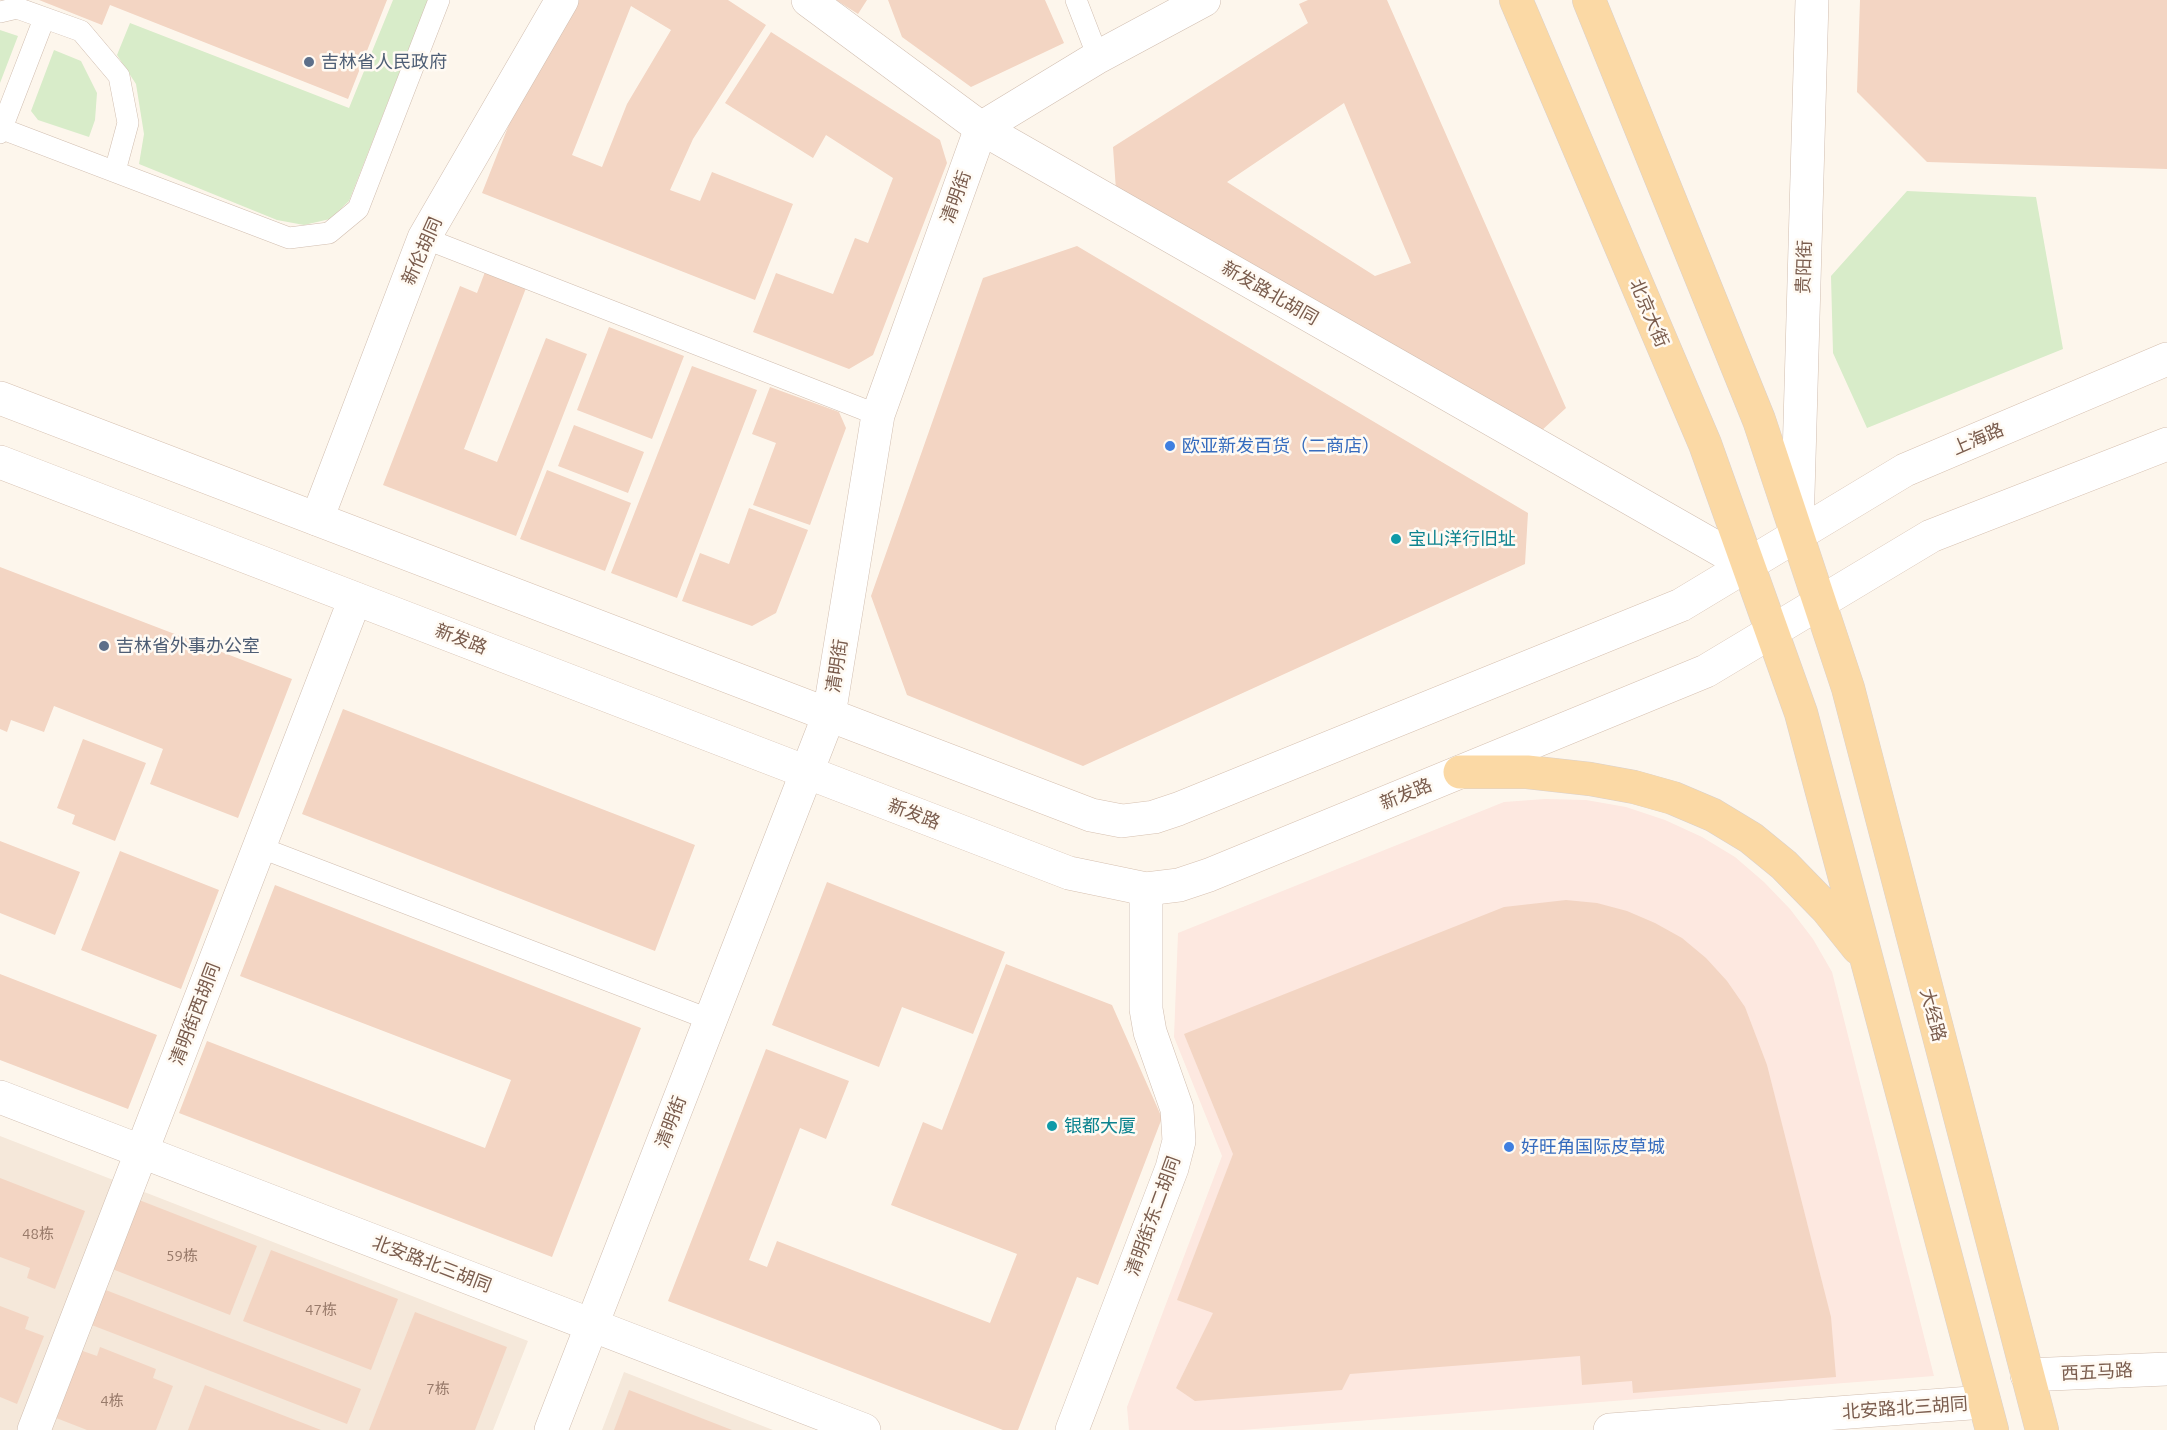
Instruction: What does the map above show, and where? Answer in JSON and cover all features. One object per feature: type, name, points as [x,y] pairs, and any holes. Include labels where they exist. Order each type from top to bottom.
[{"type":"main road","name":"北京大街","points":[[1516,0],[1705,444],[1771,630]]},
{"type":"main road","points":[[1589,0],[1759,420],[1820,602]]},
{"type":"main road","name":"大经路","points":[[1820,602],[1848,688],[2042,1430]]},
{"type":"main road","points":[[1771,630],[1801,713],[1988,1416]]},
{"type":"main road","points":[[1460,772],[1527,772],[1590,779],[1634,787],[1673,798],[1713,815],[1751,838],[1784,865],[1826,908],[1866,960]]},
{"type":"street","name":"新伦胡同","points":[[317,519],[424,238],[562,0]]},
{"type":"street","name":"新发路北胡同","points":[[808,0],[981,128],[1747,565]]},
{"type":"street","points":[[981,128],[1098,57],[1204,0]]},
{"type":"street","name":"贵阳街","points":[[1797,534],[1812,0]]},
{"type":"street","name":"清明街","points":[[551,1430],[829,715],[878,414],[981,128]]},
{"type":"street","name":"上海路","points":[[1797,534],[1905,470],[2167,359]]},
{"type":"street","points":[[0,398],[1091,815],[1122,821],[1154,817],[1681,605],[1797,534]]},
{"type":"street","points":[[1820,602],[1931,536],[2167,444]]},
{"type":"street","name":"新发路","points":[[0,462],[1069,873],[1146,889],[1179,885],[1209,875],[1706,670],[1820,602]]},
{"type":"street","name":"清明街西胡同","points":[[34,1430],[355,599]]},
{"type":"street","name":"清明街东二胡同","points":[[1072,1430],[1172,1168],[1179,1141],[1177,1109],[1150,1032],[1146,1009],[1146,889]]},
{"type":"street","name":"北安路北三胡同","points":[[0,1097],[864,1430]]},
{"type":"street","name":"西五马路","points":[[2027,1375],[2167,1369]]},
{"type":"street","name":"北安路北三胡同","points":[[1610,1430],[1988,1416]]},
{"type":"lane","points":[[44,19],[1,130],[289,238],[329,233],[358,209],[439,0]]},
{"type":"lane","points":[[1076,0],[1098,57]]},
{"type":"lane","points":[[0,12],[17,8],[81,31],[119,76],[128,123],[115,171]]},
{"type":"lane","points":[[424,238],[878,414]]},
{"type":"lane","points":[[259,847],[711,1020]]},
{"type":"shaded area","name":"好旺角国际皮草城","points":[[1545,799],[1586,800],[1626,807],[1665,820],[1702,837],[1735,857],[1764,882],[1790,909],[1813,939],[1832,972],[1934,1376],[1242,1430],[1129,1430],[1127,1407],[1222,1156],[1174,1037],[1178,933],[1504,802]]},
{"type":"shaded area","points":[[0,1136],[528,1341],[493,1430],[0,1430]]},
{"type":"shaded area","points":[[624,1372],[773,1430],[602,1430]]},
{"type":"green space","points":[[393,0],[428,0],[349,201],[330,219],[304,225],[277,220],[139,164],[144,134],[136,84],[117,55],[130,23],[349,108]]},
{"type":"green space","points":[[0,30],[18,36],[0,83]]},
{"type":"green space","points":[[54,50],[81,61],[97,93],[95,120],[89,137],[38,120],[31,111]]},
{"type":"green space","points":[[1907,191],[2036,197],[2063,349],[1867,428],[1833,353],[1831,276]]},
{"type":"building","name":"吉林省人民政府","points":[[39,0],[387,0],[348,99],[110,5],[102,25]]},
{"type":"building","points":[[558,0],[728,0],[766,25],[693,139],[670,190],[700,201],[712,172],[793,204],[755,300],[482,193]],"holes":[[[631,6],[671,30],[627,104],[602,167],[572,155]]]},
{"type":"building","points":[[836,0],[867,0],[858,14]]},
{"type":"building","points":[[888,0],[1045,0],[1064,43],[971,87],[902,37]]},
{"type":"building","points":[[1308,0],[1387,0],[1566,408],[1528,443],[1116,190],[1113,147],[1308,23],[1299,4]],"holes":[[[1344,103],[1411,263],[1375,276],[1227,182]]]},
{"type":"building","points":[[1860,0],[2167,0],[2167,169],[1927,162],[1857,92]]},
{"type":"building","points":[[771,32],[940,140],[947,163],[873,355],[849,369],[753,332],[776,273],[833,294],[855,238],[868,243],[893,178],[826,135],[813,158],[725,103]]},
{"type":"building","name":"欧亚新发百货（二商店）","points":[[1077,246],[1528,513],[1525,564],[1083,766],[907,695],[871,596],[983,278]]},
{"type":"building","points":[[485,272],[526,288],[464,449],[497,462],[546,338],[587,354],[516,536],[383,485],[460,286],[477,293]]},
{"type":"building","points":[[609,327],[684,356],[652,439],[577,410]]},
{"type":"building","points":[[692,366],[757,390],[677,598],[611,573]]},
{"type":"building","points":[[770,387],[839,412],[846,428],[810,525],[753,505],[776,443],[752,434]]},
{"type":"building","points":[[574,425],[644,452],[628,493],[558,466]]},
{"type":"building","points":[[547,470],[631,503],[605,571],[520,539]]},
{"type":"building","points":[[749,508],[808,530],[776,613],[752,626],[682,601],[700,553],[729,564]]},
{"type":"building","points":[[0,567],[292,679],[238,818],[150,784],[163,749],[54,706],[44,732],[11,720],[7,732],[0,729]]},
{"type":"building","points":[[343,709],[695,845],[655,951],[302,814]]},
{"type":"building","points":[[83,739],[146,763],[115,841],[72,824],[75,815],[57,808]]},
{"type":"building","points":[[0,841],[80,872],[55,935],[0,913]]},
{"type":"building","points":[[120,851],[219,890],[181,989],[81,950]]},
{"type":"building","points":[[827,882],[1005,952],[973,1034],[902,1007],[879,1067],[772,1025]]},
{"type":"building","points":[[275,885],[641,1028],[552,1257],[179,1113],[207,1041],[485,1148],[511,1080],[240,976]]},
{"type":"building","name":"好旺角国际皮草城","points":[[1566,900],[1597,903],[1627,911],[1682,938],[1706,958],[1727,981],[1745,1007],[1767,1065],[1831,1317],[1836,1377],[1633,1393],[1632,1381],[1582,1385],[1580,1356],[1350,1374],[1342,1390],[1195,1401],[1176,1388],[1213,1313],[1177,1300],[1233,1154],[1184,1034],[1504,907]]},
{"type":"building","points":[[1006,964],[1112,1005],[1162,1118],[1098,1285],[1077,1277],[1018,1430],[1003,1430],[668,1301],[766,1049],[849,1081],[826,1139],[800,1128],[749,1260],[767,1267],[777,1241],[990,1323],[1017,1254],[891,1205],[923,1122],[942,1130]]},
{"type":"building","points":[[0,974],[157,1035],[128,1109],[0,1060]]},
{"type":"building","points":[[0,1178],[85,1211],[55,1289],[27,1278],[30,1268],[0,1257]]},
{"type":"building","points":[[134,1198],[257,1246],[230,1315],[107,1267]]},
{"type":"building","points":[[271,1250],[398,1299],[371,1370],[243,1321]]},
{"type":"building","points":[[98,1287],[361,1389],[347,1424],[84,1322]]},
{"type":"building","points":[[0,1306],[29,1317],[25,1329],[44,1336],[17,1404],[0,1397]]},
{"type":"building","points":[[415,1312],[507,1347],[475,1430],[369,1430]]},
{"type":"building","points":[[100,1347],[156,1369],[153,1378],[173,1386],[156,1430],[87,1430],[51,1416],[77,1349],[97,1356]]},
{"type":"building","points":[[205,1385],[321,1430],[188,1430]]},
{"type":"building","points":[[629,1390],[732,1430],[614,1430]]},
{"type":"place","name":"吉林省人民政府","points":[[309,62]]},
{"type":"place","name":"欧亚新发百货（二商店）","points":[[1170,446]]},
{"type":"place","name":"宝山洋行旧址","points":[[1396,539]]},
{"type":"place","name":"吉林省外事办公室","points":[[104,646]]},
{"type":"place","name":"银都大厦","points":[[1052,1126]]},
{"type":"place","name":"好旺角国际皮草城","points":[[1509,1147]]}]
